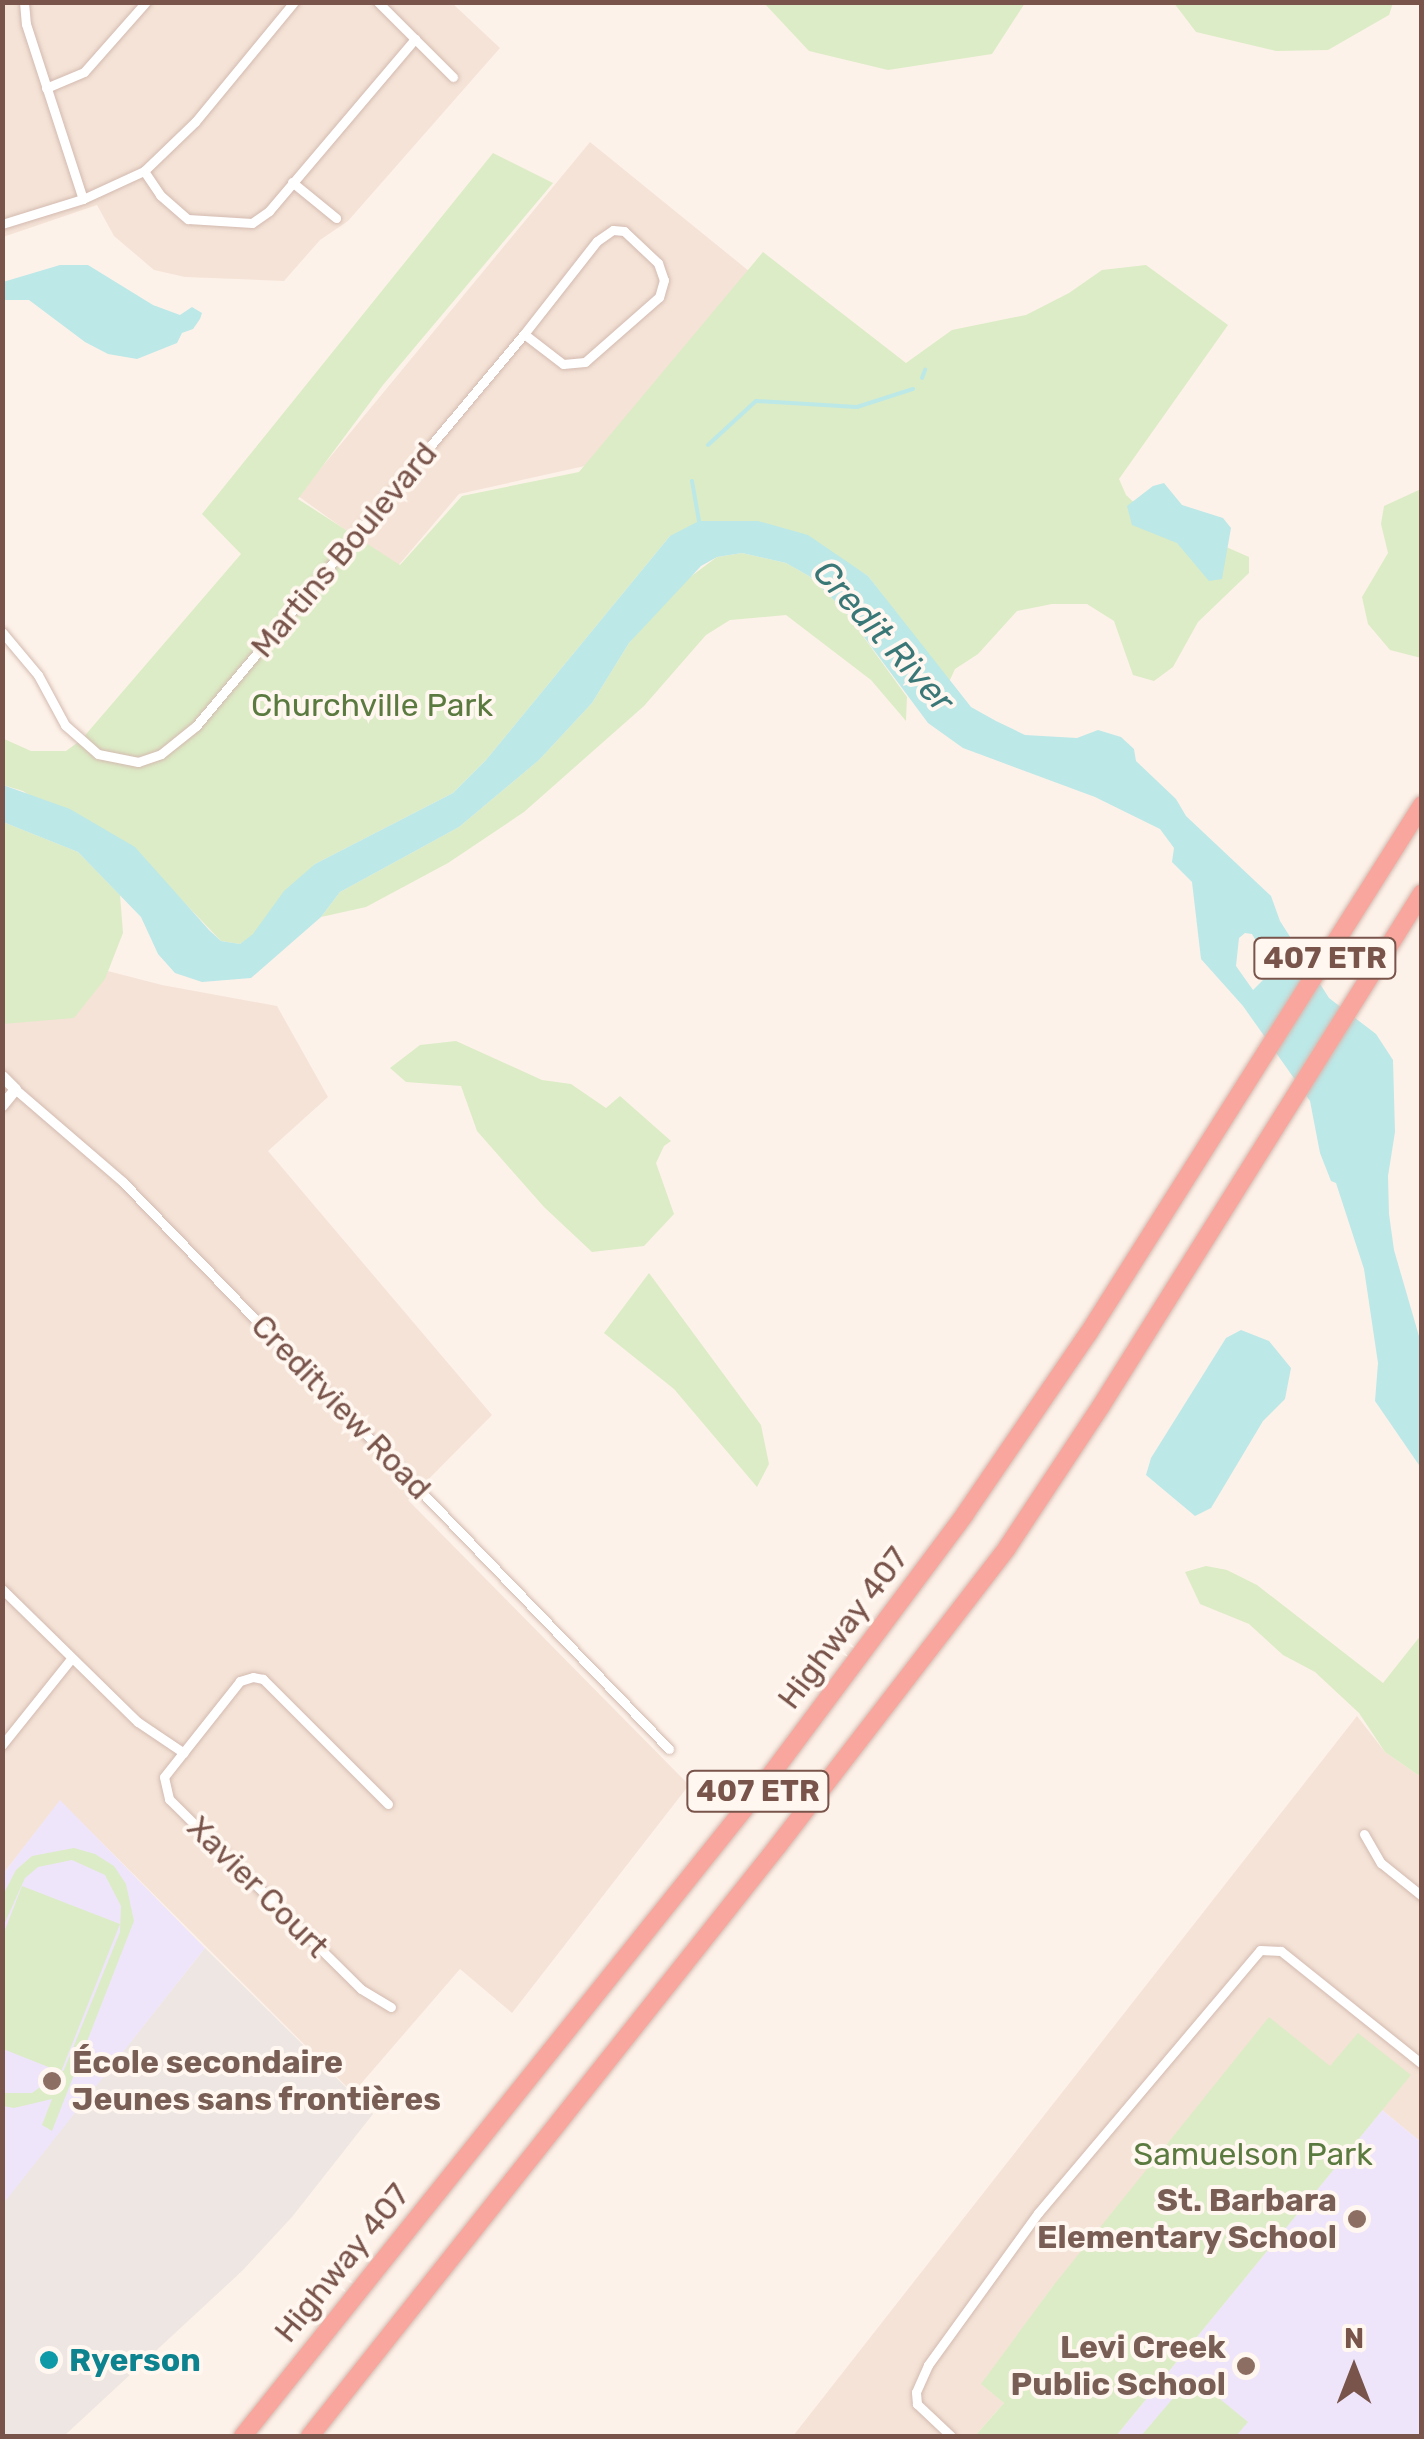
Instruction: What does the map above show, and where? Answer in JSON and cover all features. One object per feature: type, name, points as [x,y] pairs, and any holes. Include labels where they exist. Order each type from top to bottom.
[{"type":"highway","name":"Highway 407","points":[[242,2436],[764,1784],[966,1514],[1088,1334],[1422,805]]},
{"type":"highway","name":"407 ETR","points":[[310,2436],[777,1847],[1007,1548],[1422,893]]},
{"type":"street","points":[[24,2],[46,88],[83,199]]},
{"type":"street","points":[[46,88],[84,72],[146,2]]},
{"type":"street","points":[[2,224],[83,199],[144,171],[195,122],[294,2]]},
{"type":"street","points":[[378,2],[453,77]]},
{"type":"street","points":[[144,171],[174,210],[204,224],[252,223],[415,39]]},
{"type":"street","points":[[292,182],[336,218]]},
{"type":"street","name":"Martins Boulevard","points":[[2,632],[38,675],[65,725],[98,754],[127,762],[151,759],[176,745],[524,334],[592,247],[608,233],[624,231],[658,263],[664,280],[659,297],[585,362],[574,366],[562,364],[524,334]]},
{"type":"street","name":"Creditview Road","points":[[2,1076],[123,1182],[669,1749]]},
{"type":"street","points":[[2,1105],[15,1088]]},
{"type":"street","points":[[2,1589],[138,1722],[184,1752],[240,1681],[263,1679],[388,1804]]},
{"type":"street","points":[[2,1745],[71,1659]]},
{"type":"street","name":"Xavier Court","points":[[184,1752],[164,1777],[169,1799],[361,1989],[391,2006]]},
{"type":"street","points":[[1364,1834],[1381,1863],[1422,1896]]},
{"type":"street","points":[[951,2436],[917,2404],[916,2392],[928,2365],[1038,2214],[1260,1950],[1282,1952],[1422,2064]]},
{"type":"shaded area","points":[[2,3],[452,3],[500,48],[348,221],[320,240],[284,281],[185,277],[154,270],[114,236],[97,205],[3,237]]},
{"type":"shaded area","points":[[590,142],[760,280],[585,466],[459,494],[397,567],[298,496]]},
{"type":"shaded area","points":[[3,944],[162,985],[277,1006],[328,1097],[268,1151],[492,1415],[408,1500],[689,1785],[512,2013],[460,1969],[353,2093],[60,1801],[3,1874]]},
{"type":"shaded area","points":[[1357,1716],[1385,1752],[1421,1777],[1421,2142],[1382,2110],[1410,2075],[1330,2066],[1053,2286],[982,2384],[1004,2403],[975,2436],[793,2436]]},
{"type":"shaded area","name":"École secondaire Jeunes sans frontières","points":[[60,1800],[205,1948],[3,2204],[3,1874]]},
{"type":"shaded area","points":[[205,1948],[373,2114],[292,2217],[242,2271],[64,2436],[3,2436],[2,2204]]},
{"type":"shaded area","name":"St. Barbara Elementary School","points":[[1382,2110],[1421,2142],[1421,2436],[1116,2436]]},
{"type":"green space","points":[[764,3],[1025,3],[992,54],[888,70],[809,51]]},
{"type":"green space","points":[[1174,3],[1393,3],[1389,15],[1328,50],[1276,51],[1196,32]]},
{"type":"green space","name":"Churchville Park","points":[[493,153],[553,183],[383,385],[298,499],[400,565],[462,496],[579,472],[763,252],[906,363],[952,330],[1026,315],[1102,270],[1146,265],[1228,325],[1119,479],[1126,495],[1142,510],[1249,557],[1249,573],[1198,622],[1173,667],[1154,681],[1133,675],[1114,621],[1087,604],[1052,604],[1017,611],[978,654],[955,669],[949,682],[868,576],[849,564],[670,536],[486,760],[453,793],[315,864],[253,935],[240,944],[221,941],[177,895],[23,791],[3,785],[2,738],[31,751],[66,751],[81,740],[241,554],[202,514]]},
{"type":"green space","points":[[1421,489],[1421,658],[1390,650],[1368,624],[1362,597],[1388,553],[1381,524],[1384,506]]},
{"type":"green space","points":[[742,553],[786,563],[809,576],[844,610],[907,697],[906,721],[871,680],[786,615],[730,620],[706,635],[644,706],[524,812],[448,863],[366,907],[321,917],[340,892],[459,827],[539,760],[592,703],[629,643],[678,586],[717,557]]},
{"type":"green space","points":[[3,822],[78,852],[120,895],[123,933],[105,979],[74,1018],[3,1024]]},
{"type":"green space","points":[[456,1041],[542,1080],[571,1084],[606,1108],[620,1096],[671,1141],[656,1163],[674,1214],[644,1246],[592,1252],[544,1207],[477,1131],[461,1086],[406,1082],[390,1068],[420,1045]]},
{"type":"green space","points":[[649,1273],[761,1425],[769,1464],[757,1487],[674,1389],[604,1333]]},
{"type":"green space","points":[[1206,1566],[1227,1570],[1257,1585],[1383,1683],[1421,1635],[1421,1777],[1385,1752],[1359,1713],[1315,1672],[1283,1655],[1249,1624],[1200,1604],[1185,1572]]},
{"type":"green space","points":[[74,1848],[95,1854],[114,1866],[126,1884],[134,1921],[52,2131],[42,2125],[52,2099],[14,2108],[3,2106],[3,2093],[32,2093],[64,2070],[120,1932],[121,1906],[105,1875],[72,1860],[38,1867],[25,1878],[3,1927],[3,1895],[16,1870],[32,1856]]},
{"type":"green space","points":[[22,1886],[120,1924],[61,2072],[3,2049],[3,1935]]},
{"type":"green space","name":"Samuelson Park","points":[[1269,2017],[1330,2066],[1358,2033],[1411,2075],[1116,2436],[975,2436],[1004,2403],[981,2384],[1053,2286]]},
{"type":"green space","points":[[1192,2376],[1248,2422],[1236,2436],[1141,2436]]},
{"type":"water","points":[[60,265],[88,265],[153,305],[180,315],[192,307],[202,313],[200,319],[193,329],[182,333],[177,343],[137,359],[108,354],[85,342],[29,300],[3,300],[3,282]]},
{"type":"water","points":[[1164,483],[1182,505],[1223,518],[1231,528],[1222,579],[1209,581],[1177,543],[1132,525],[1127,506],[1153,486]]},
{"type":"water","name":"Credit River","points":[[699,521],[758,521],[808,535],[868,576],[971,707],[1025,735],[1077,738],[1098,730],[1121,737],[1134,749],[1136,761],[1176,799],[1186,816],[1271,896],[1280,921],[1329,998],[1376,1034],[1393,1060],[1395,1132],[1388,1176],[1389,1214],[1394,1250],[1421,1343],[1421,1468],[1375,1401],[1378,1363],[1364,1269],[1336,1183],[1331,1181],[1320,1153],[1310,1101],[1243,1006],[1201,959],[1192,882],[1172,862],[1174,848],[1160,829],[1095,797],[963,748],[928,723],[844,610],[809,576],[786,563],[742,553],[717,557],[701,566],[629,643],[592,703],[539,760],[459,827],[340,892],[321,917],[251,978],[202,982],[175,973],[158,954],[141,917],[78,852],[3,822],[3,785],[70,809],[135,847],[209,930],[221,941],[240,944],[253,934],[284,891],[315,864],[453,793],[486,760],[670,536]],"holes":[[[1245,933],[1252,934],[1270,965],[1270,973],[1253,990],[1236,966],[1239,938]]]},
{"type":"water","points":[[1241,1330],[1269,1341],[1291,1368],[1285,1399],[1263,1421],[1211,1508],[1195,1516],[1146,1475],[1151,1458],[1226,1338]]},
{"type":"waterway","points":[[922,378],[925,370]]},
{"type":"waterway","points":[[708,445],[756,401],[857,407],[913,389]]},
{"type":"waterway","points":[[692,481],[699,521]]},
{"type":"place","name":"École secondaire Jeunes sans frontières","points":[[52,2081]]},
{"type":"place","name":"St. Barbara Elementary School","points":[[1357,2219]]},
{"type":"place","name":"Ryerson","points":[[49,2360]]},
{"type":"place","name":"Levi Creek Public School","points":[[1246,2366]]}]
